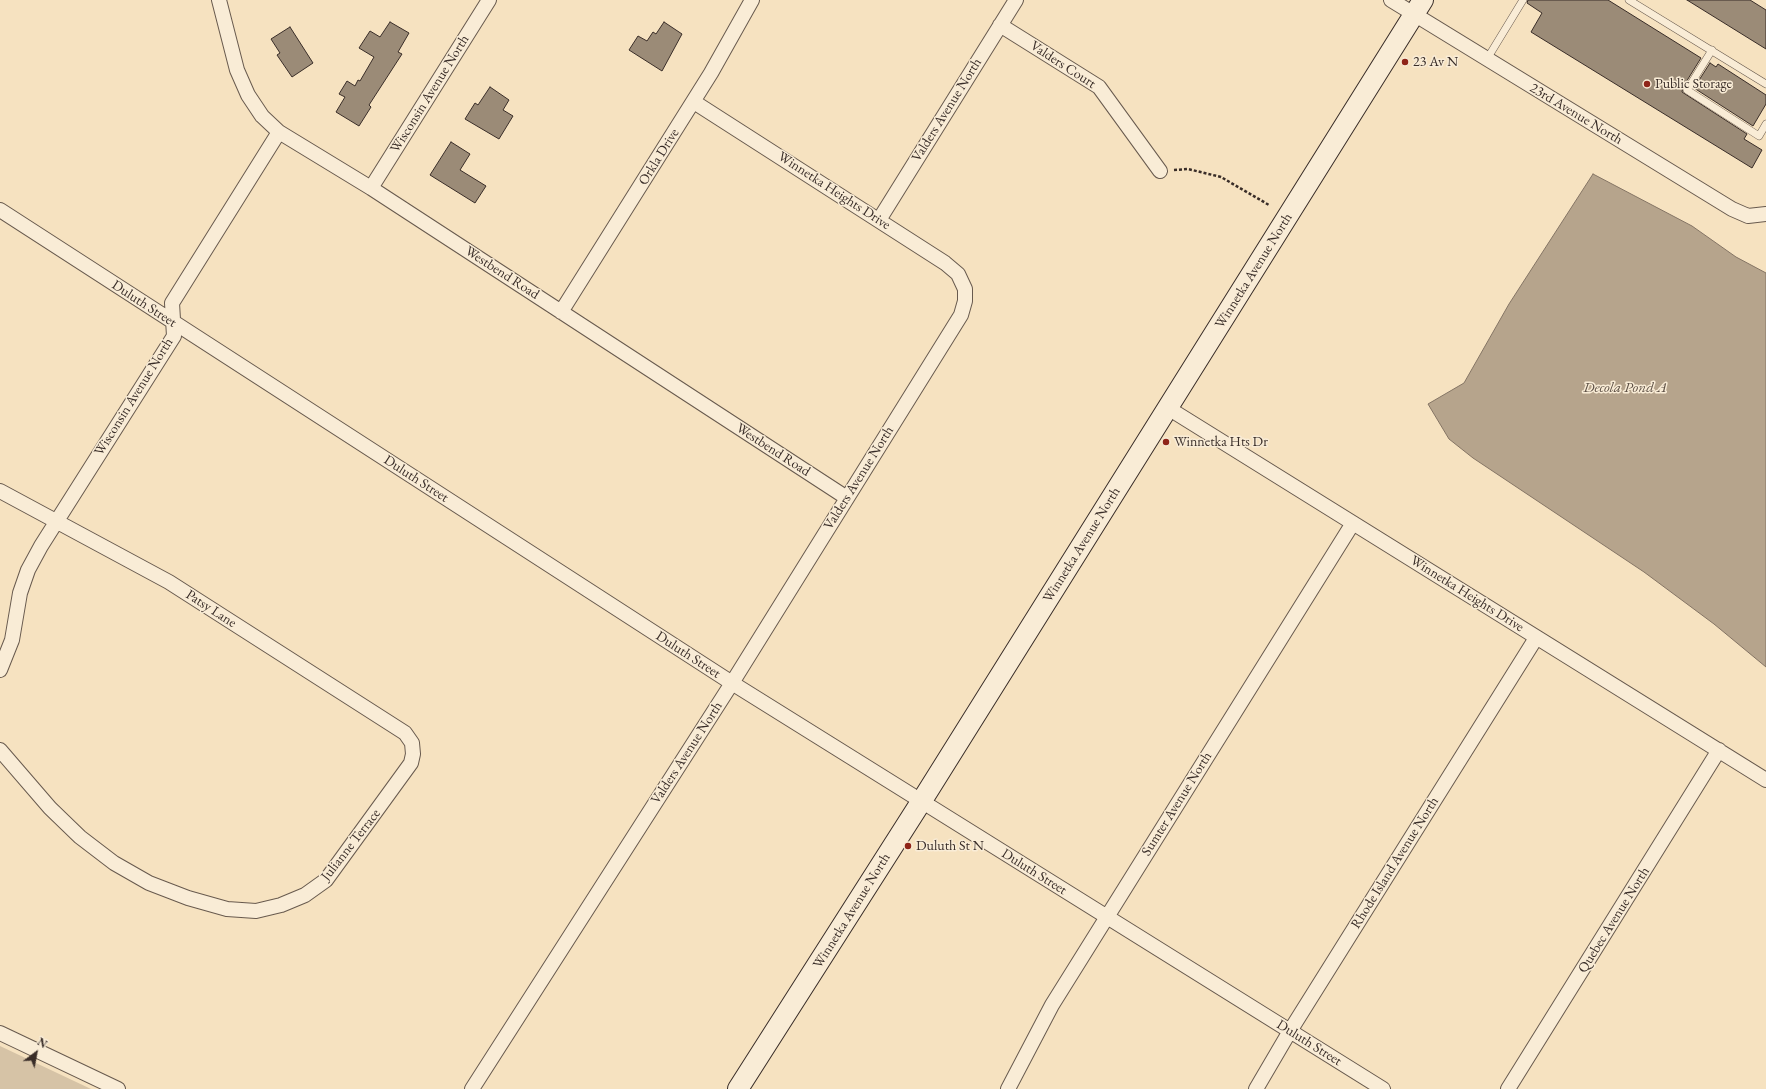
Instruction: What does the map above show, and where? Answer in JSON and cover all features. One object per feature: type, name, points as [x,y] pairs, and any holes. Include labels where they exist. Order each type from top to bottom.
[{"type":"main road","name":"Winnetka Avenue North","points":[[738,1089],[921,802],[1418,7]]},
{"type":"street","name":"Westbend Road","points":[[219,0],[237,70],[248,95],[262,116],[279,132],[371,188],[847,498]]},
{"type":"street","name":"Wisconsin Avenue North","points":[[371,188],[489,0]]},
{"type":"street","name":"Orkla Drive","points":[[561,312],[694,102],[743,19],[752,0]]},
{"type":"street","name":"Valders Avenue North","points":[[878,220],[1016,0]]},
{"type":"street","name":"23rd Avenue North","points":[[1391,0],[1418,7],[1487,59],[1732,209],[1748,216],[1765,214]]},
{"type":"street","name":"Valders Court","points":[[1000,25],[1099,87],[1160,171]]},
{"type":"street","name":"Winnetka Heights Drive","points":[[694,102],[945,263],[958,274],[965,289]]},
{"type":"street","name":"Wisconsin Avenue North","points":[[0,670],[12,640],[20,593],[28,570],[56,521],[174,336],[172,303],[279,132]]},
{"type":"street","name":"Duluth Street","points":[[0,210],[732,683],[1383,1089]]},
{"type":"street","name":"Valders Avenue North","points":[[472,1089],[732,683],[961,315],[966,301],[965,289]]},
{"type":"street","name":"Winnetka Heights Drive","points":[[1168,408],[1766,780]]},
{"type":"street","name":"Patsy Lane","points":[[0,491],[168,582],[395,726],[405,733],[412,743]]},
{"type":"street","name":"Sumter Avenue North","points":[[1008,1089],[1052,1006],[1353,523]]},
{"type":"street","name":"Rhode Island Avenue North","points":[[1256,1089],[1290,1031],[1536,638]]},
{"type":"street","name":"Julianne Terrace","points":[[0,750],[80,838],[114,863],[149,883],[188,898],[227,909],[256,911],[287,903],[305,895],[326,880],[411,763],[413,754],[412,743]]},
{"type":"street","name":"Quebec Avenue North","points":[[1508,1089],[1719,750]]},
{"type":"street","points":[[0,1033],[118,1089]]},
{"type":"lane","points":[[1487,59],[1523,0]]},
{"type":"lane","points":[[1630,0],[1766,84]]},
{"type":"lane","points":[[1712,50],[1686,90],[1759,136],[1766,124]]},
{"type":"path","points":[[1160,171],[1188,168],[1221,177],[1269,205]]},
{"type":"shaded area","points":[[0,1046],[91,1089],[0,1089]]},
{"type":"water","name":"Decola Pond A","points":[[1593,174],[1692,226],[1736,257],[1766,273],[1766,667],[1714,624],[1644,572],[1473,458],[1449,439],[1428,404],[1464,383],[1509,304]]},
{"type":"building","name":"Public Storage","points":[[1528,0],[1608,0],[1701,58],[1683,87],[1682,92],[1747,134],[1744,139],[1762,150],[1752,168],[1531,32],[1542,13],[1527,3]]},
{"type":"building","points":[[1687,0],[1750,0],[1766,10],[1766,49]]},
{"type":"building","points":[[390,22],[409,33],[398,52],[402,54],[369,105],[371,107],[359,126],[336,112],[345,97],[339,94],[347,81],[355,86],[358,80],[360,81],[374,57],[359,48],[370,31],[380,37]]},
{"type":"building","points":[[664,22],[682,34],[662,71],[629,50],[638,36],[647,41],[653,32],[656,34]]},
{"type":"building","points":[[290,27],[313,63],[292,77],[277,55],[280,53],[271,39]]},
{"type":"building","name":"Public Storage","points":[[1710,63],[1716,67],[1718,64],[1766,95],[1766,104],[1753,126],[1694,88]]},
{"type":"building","points":[[490,87],[509,100],[503,110],[513,116],[499,139],[465,119],[475,103],[478,105]]},
{"type":"building","points":[[451,142],[470,154],[460,170],[486,186],[475,203],[430,175]]},
{"type":"place","name":"23 Av N","points":[[1405,62]]},
{"type":"place","name":"Public Storage","points":[[1647,84]]},
{"type":"place","name":"Winnetka Hts Dr","points":[[1166,442]]},
{"type":"place","name":"Duluth St N","points":[[908,846]]}]
